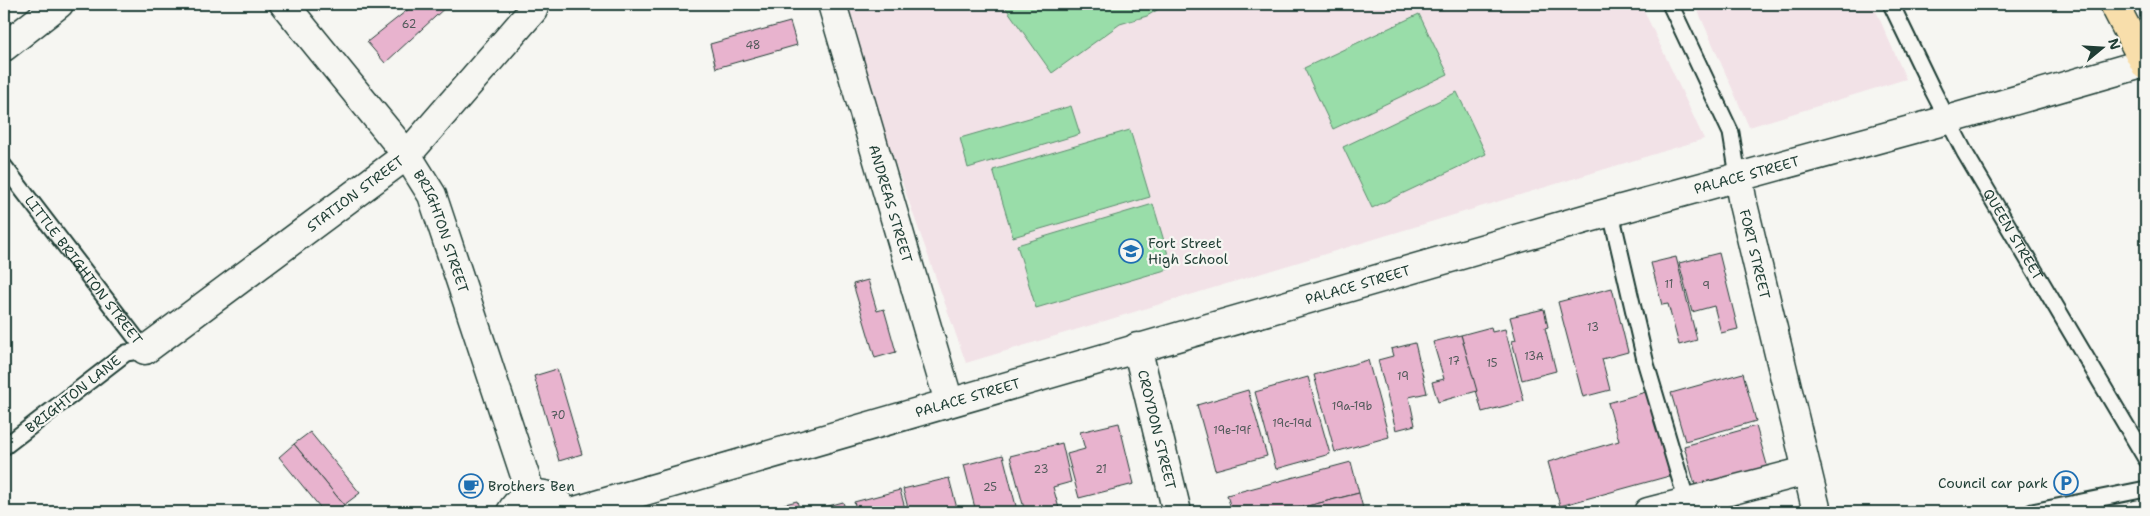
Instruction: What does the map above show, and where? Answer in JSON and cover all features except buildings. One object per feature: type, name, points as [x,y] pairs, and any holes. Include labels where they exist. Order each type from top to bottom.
[{"type":"highway","points":[[2114,4],[2146,65]]},
{"type":"street","points":[[4,47],[59,4]]},
{"type":"street","name":"BRIGHTON STREET","points":[[284,4],[407,155],[432,195],[531,494]]},
{"type":"street","name":"ANDREAS STREET","points":[[832,4],[949,402]]},
{"type":"street","name":"STATION STREET","points":[[145,350],[407,155],[532,6]]},
{"type":"street","name":"PALACE STREET","points":[[572,512],[1137,347],[1738,176],[2146,65]]},
{"type":"street","name":"FORT STREET","points":[[1738,176],[1743,204],[1817,512]]},
{"type":"street","name":"CROYDON STREET","points":[[1137,347],[1178,512]]},
{"type":"street","points":[[1648,512],[1806,471]]},
{"type":"street","points":[[511,512],[516,504],[531,494],[548,496],[555,500],[564,512]]},
{"type":"lane","name":"FORT STREET","points":[[1670,4],[1731,133],[1738,176]]},
{"type":"lane","name":"QUEEN STREET","points":[[1891,4],[1947,120],[2146,459]]},
{"type":"lane","name":"LITTLE BRIGHTON STREET","points":[[4,166],[145,350]]},
{"type":"lane","points":[[1611,213],[1646,364],[1687,502]]},
{"type":"lane","name":"BRIGHTON LANE","points":[[4,447],[126,353],[145,350]]},
{"type":"lane","points":[[2032,512],[2146,489]]},
{"type":"shaded area","name":"Fort Street High School","points":[[839,4],[1641,4],[1704,139],[966,363]]},
{"type":"shaded area","points":[[1695,4],[1873,4],[1906,79],[1749,127]]},
{"type":"green space","points":[[1003,4],[1167,4],[1147,16],[1120,24],[1052,73]]},
{"type":"green space","points":[[1419,14],[1448,74],[1333,129],[1304,68]]},
{"type":"green space","points":[[1457,92],[1486,154],[1372,208],[1343,147]]},
{"type":"green space","points":[[1071,106],[1080,134],[968,168],[960,138]]},
{"type":"green space","points":[[1130,130],[1150,197],[1013,237],[993,170]]},
{"type":"green space","points":[[1153,204],[1172,268],[1036,308],[1017,245]]},
{"type":"place","name":"Fort Street High School","points":[[1131,251]]},
{"type":"place","name":"Council car park","points":[[2066,483]]},
{"type":"place","name":"Brothers Ben","points":[[471,486]]}]
